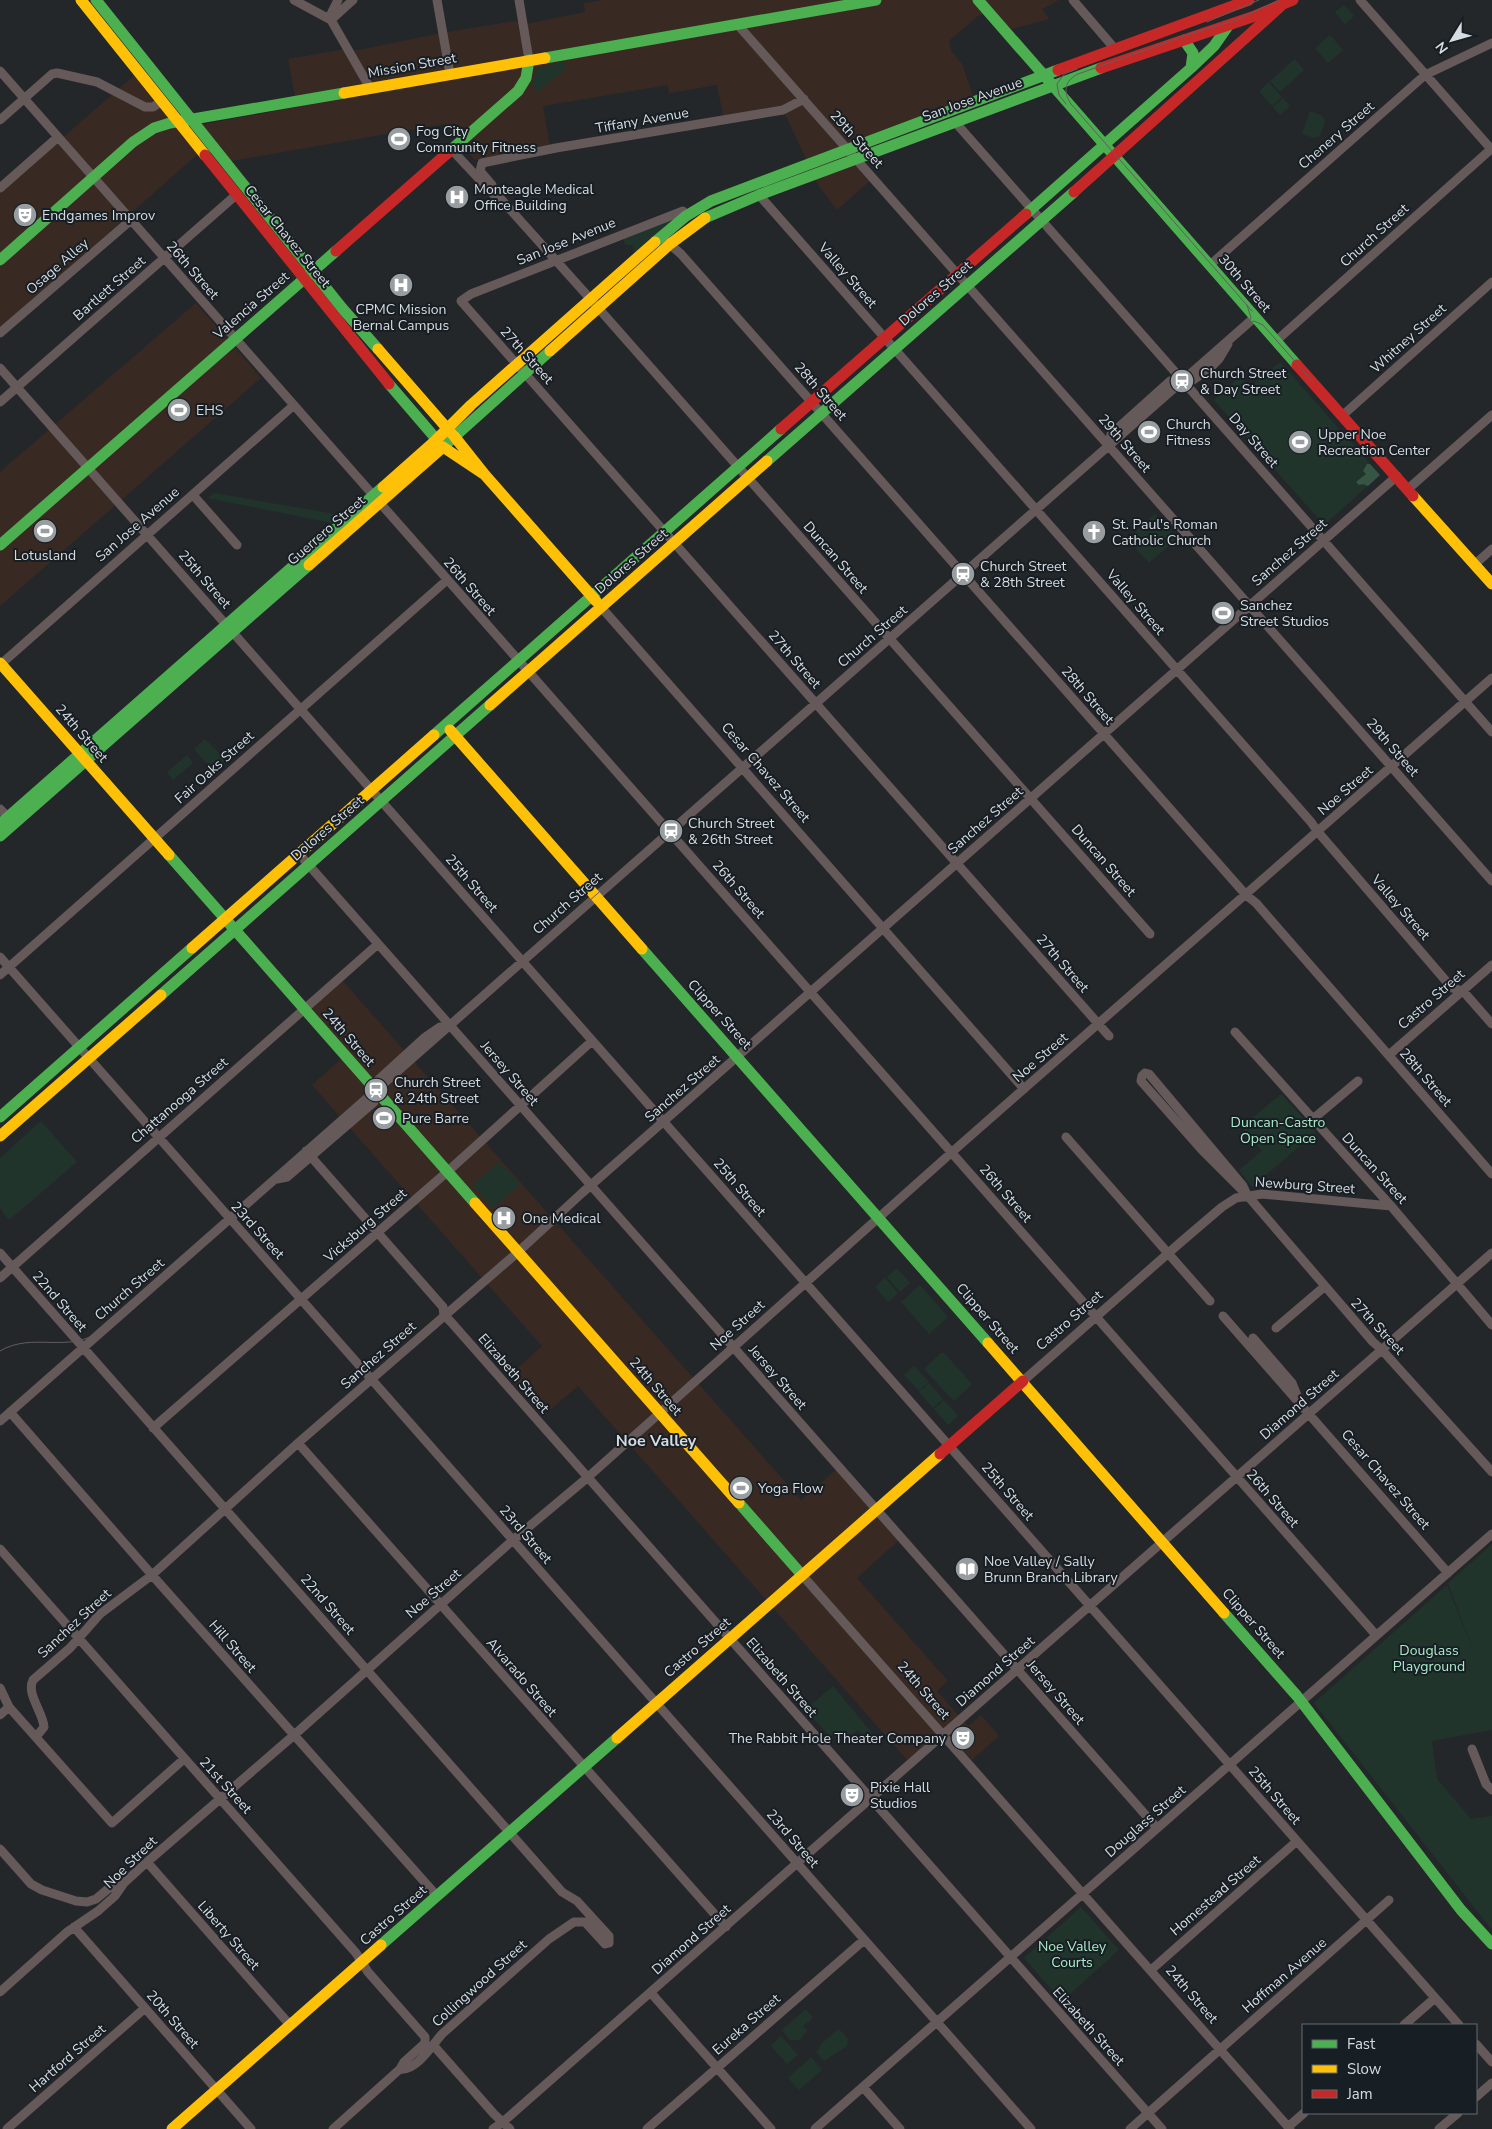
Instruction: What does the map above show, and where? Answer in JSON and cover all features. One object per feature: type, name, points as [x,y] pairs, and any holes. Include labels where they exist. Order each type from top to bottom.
[{"type":"main road","name":"Cesar Chavez Street","points":[[81,0],[303,279],[440,443],[485,476]]},
{"type":"main road","name":"Cesar Chavez Street","points":[[96,0],[380,354],[451,432],[485,476],[601,607]]},
{"type":"main road","name":"Mission Street","points":[[0,260],[140,137],[154,128],[177,121],[876,0]]},
{"type":"main road","name":"30th Street","points":[[978,0],[1254,317],[1492,584]]},
{"type":"main road","name":"San Jose Avenue","points":[[665,241],[686,216],[711,201],[847,148],[1044,76],[1235,3],[1250,0]]},
{"type":"main road","name":"Dolores Street","points":[[0,1117],[1191,68],[1214,46],[1250,0]]},
{"type":"main road","name":"San Jose Avenue","points":[[665,241],[710,215],[759,195],[1052,86],[1228,26],[1293,0]]},
{"type":"main road","name":"Dolores Street","points":[[0,1136],[1114,156],[1281,6]]},
{"type":"main road","points":[[1184,40],[1194,50],[1195,58],[1191,68]]},
{"type":"main road","name":"Valencia Street","points":[[0,545],[521,88],[527,74],[529,60]]},
{"type":"main road","points":[[1173,84],[1182,95]]},
{"type":"main road","name":"Guerrero Street","points":[[0,836],[83,758],[377,499],[665,241]]},
{"type":"main road","name":"24th Street","points":[[0,664],[802,1575]]},
{"type":"main road","name":"Clipper Street","points":[[446,725],[1302,1701],[1461,1910],[1492,1944]]},
{"type":"main road","name":"Guerrero Street","points":[[2,817],[83,758]]},
{"type":"main road","name":"Castro Street","points":[[172,2129],[1023,1381]]},
{"type":"street","points":[[294,0],[330,19],[370,88]]},
{"type":"street","points":[[330,19],[338,0]]},
{"type":"street","points":[[330,19],[353,0]]},
{"type":"street","points":[[437,0],[450,74]]},
{"type":"street","points":[[519,0],[529,60]]},
{"type":"street","points":[[1073,0],[1114,49]]},
{"type":"street","points":[[1360,0],[1492,150]]},
{"type":"street","name":"29th Street","points":[[737,24],[1492,881]]},
{"type":"street","name":"Chenery Street","points":[[1210,265],[1426,75],[1492,43]]},
{"type":"street","name":"26th Street","points":[[0,71],[1376,1635]]},
{"type":"street","points":[[0,120],[52,74],[61,74],[97,82],[145,107],[154,106],[162,101]]},
{"type":"street","name":"Tiffany Avenue","points":[[482,163],[556,148],[783,110],[804,99]]},
{"type":"street","name":"Day Street","points":[[955,122],[1492,732]]},
{"type":"street","points":[[0,188],[58,137]]},
{"type":"street","name":"Duncan Street","points":[[452,150],[494,196],[500,198]]},
{"type":"street","name":"Church Street","points":[[1276,341],[1492,150]]},
{"type":"street","name":"Duncan Street","points":[[482,163],[480,171],[498,192],[500,198],[1150,934]]},
{"type":"street","name":"Bartlett Street","points":[[0,402],[236,195]]},
{"type":"street","name":"Valley Street","points":[[759,195],[1311,822],[1452,988],[1462,991],[1492,1024]]},
{"type":"street","name":"San Jose Avenue","points":[[460,301],[470,294],[683,211]]},
{"type":"street","name":"Osage Alley","points":[[0,333],[131,220]]},
{"type":"street","name":"28th Street","points":[[665,241],[822,413],[1246,896],[1256,903],[1492,1174]]},
{"type":"street","name":"Whitney Street","points":[[1343,415],[1492,282]]},
{"type":"street","name":"27th Street","points":[[460,301],[675,542],[1109,1036]]},
{"type":"street","name":"Church Street","points":[[0,1421],[275,1179],[287,1177],[376,1090],[1254,317]]},
{"type":"street","name":"25th Street","points":[[0,368],[1458,2024]]},
{"type":"street","name":"San Jose Avenue","points":[[0,664],[294,406]]},
{"type":"street","points":[[1408,489],[1492,415]]},
{"type":"street","name":"Sanchez Street","points":[[36,1737],[44,1727],[32,1693],[31,1684],[33,1680],[78,1639],[100,1614],[152,1575],[298,1443],[518,1252],[1397,476]]},
{"type":"street","points":[[193,495],[236,545]]},
{"type":"street","points":[[1475,564],[1492,549]]},
{"type":"street","name":"Fair Oaks Street","points":[[0,976],[447,580]]},
{"type":"street","name":"Cesar Chavez Street","points":[[601,607],[1024,1089]]},
{"type":"street","name":"Noe Street","points":[[0,1992],[74,1927],[98,1911],[147,1862],[293,1736],[513,1540],[587,1478],[1024,1089],[1492,678]]},
{"type":"street","name":"Jersey Street","points":[[299,854],[1157,1828]]},
{"type":"street","name":"Chattanooga Street","points":[[0,1278],[378,944]]},
{"type":"street","name":"23rd Street","points":[[0,957],[1031,2129]]},
{"type":"street","name":"Castro Street","points":[[1389,1055],[1492,965]]},
{"type":"street","name":"Duncan Street","points":[[1235,1032],[1391,1206],[1492,1325]]},
{"type":"street","name":"Vicksburg Street","points":[[153,1428],[447,1172],[592,1041]]},
{"type":"street","name":"27th Street","points":[[1247,1195],[1243,1186],[1179,1109],[1149,1074],[1145,1073],[1142,1076],[1142,1081],[1202,1150],[1247,1195],[1324,1287],[1492,1472]]},
{"type":"street","points":[[1313,1119],[1358,1081]]},
{"type":"street","points":[[1172,1115],[1179,1109]]},
{"type":"street","points":[[1066,1137],[1210,1301]]},
{"type":"street","name":"Elizabeth Street","points":[[309,1154],[443,1307],[444,1315],[1162,2129]]},
{"type":"street","name":"Newburg Street","points":[[1247,1195],[1262,1194],[1391,1206]]},
{"type":"street","name":"Castro Street","points":[[1023,1381],[1222,1207],[1236,1198],[1247,1195]]},
{"type":"street","name":"22nd Street","points":[[0,1253],[562,1892],[577,1901],[609,1936],[609,1943],[605,1944],[582,1921]]},
{"type":"street","name":"Diamond Street","points":[[493,2129],[506,2126],[651,1993],[942,1734],[1492,1253]]},
{"type":"street","points":[[1276,1328],[1324,1287]]},
{"type":"street","name":"Cesar Chavez Street","points":[[1222,1316],[1448,1573]]},
{"type":"street","name":"Cesar Chavez Street","points":[[1253,1338],[1292,1382],[1301,1405]]},
{"type":"street","name":"Hill Street","points":[[10,1412],[293,1736],[437,1896]]},
{"type":"street","name":"Alvarado Street","points":[[298,1443],[583,1768],[592,1774],[726,1927]]},
{"type":"street","name":"Douglass Street","points":[[816,2129],[1492,1534]]},
{"type":"street","name":"21st Street","points":[[0,1549],[356,1953],[361,1962],[430,2043],[506,2126]]},
{"type":"street","name":"24th Street","points":[[802,1575],[1289,2128]]},
{"type":"street","points":[[0,1688],[9,1707],[112,1823],[184,1759]]},
{"type":"street","points":[[0,1715],[9,1707]]},
{"type":"street","points":[[1472,1749],[1486,1784],[1492,1790]]},
{"type":"street","name":"Homestead Street","points":[[1151,1970],[1297,1841]]},
{"type":"street","points":[[0,1849],[31,1884],[42,1890],[76,1901],[87,1902],[96,1899],[108,1889],[124,1883]]},
{"type":"street","name":"Liberty Street","points":[[147,1862],[290,2025]]},
{"type":"street","name":"Hoffman Avenue","points":[[1130,2129],[1389,1900]]},
{"type":"street","name":"Collingwood Street","points":[[333,2129],[400,2069],[410,2068],[430,2043],[540,1947],[574,1922],[582,1921]]},
{"type":"street","name":"20th Street","points":[[74,1927],[251,2129]]},
{"type":"street","name":"Eureka Street","points":[[647,2129],[864,1940]]},
{"type":"street","points":[[651,1993],[771,2129]]},
{"type":"street","points":[[1405,2024],[1435,1998]]},
{"type":"street","name":"Hartford Street","points":[[7,2129],[145,2008]]},
{"type":"street","points":[[1477,2045],[1492,2062]]},
{"type":"street","points":[[1477,2096],[1492,2083]]},
{"type":"street","points":[[863,2087],[900,2129]]},
{"type":"street","points":[[1289,2128],[1303,2114]]},
{"type":"street","points":[[1439,2129],[1457,2114]]},
{"type":"shaded area","points":[[603,0],[1059,0],[1042,9],[1049,19],[1005,31],[988,11],[978,16],[951,39],[949,41],[951,51],[962,64],[975,101],[847,148],[873,178],[837,210],[819,186],[783,110],[724,120],[717,85],[669,93],[668,85],[543,106],[550,147],[482,161],[474,159],[444,124],[231,161],[200,125],[297,107],[288,59],[340,50],[359,50],[514,21],[526,24],[585,12],[584,3]]},
{"type":"shaded area","points":[[137,73],[200,152],[0,329],[0,192]]},
{"type":"shaded area","points":[[196,303],[261,378],[0,606],[0,472]]},
{"type":"shaded area","points":[[341,979],[801,1500],[837,1469],[900,1539],[857,1578],[948,1681],[937,1691],[968,1726],[981,1715],[999,1736],[972,1760],[944,1728],[907,1760],[578,1386],[543,1416],[509,1376],[542,1346],[312,1085],[347,1054],[307,1009]]},
{"type":"green space","points":[[1344,5],[1354,16],[1345,24],[1335,12]]},
{"type":"green space","points":[[1330,35],[1343,50],[1328,63],[1315,48]]},
{"type":"green space","points":[[1295,59],[1304,70],[1280,92],[1270,81]]},
{"type":"green space","points":[[564,62],[566,69],[537,92],[532,85],[537,69]]},
{"type":"green space","points":[[1269,82],[1282,97],[1272,106],[1259,91]]},
{"type":"green space","points":[[1283,98],[1290,106],[1280,115],[1273,107]]},
{"type":"green space","points":[[1310,111],[1322,116],[1325,121],[1320,136],[1314,138],[1302,134]]},
{"type":"green space","points":[[685,213],[634,254],[633,245],[625,245],[623,238]]},
{"type":"green space","name":"Upper Noe Recreation Center","points":[[1280,362],[1380,475],[1324,525],[1214,400],[1240,376],[1250,387]]},
{"type":"green space","points":[[1367,464],[1370,464],[1380,475],[1368,486],[1359,485],[1356,482],[1366,474],[1363,471]]},
{"type":"green space","points":[[214,493],[341,515],[332,523],[208,498]]},
{"type":"green space","points":[[1155,514],[1176,539],[1149,563],[1127,539]]},
{"type":"green space","points":[[205,739],[228,762],[215,773],[194,749]]},
{"type":"green space","points":[[187,755],[193,763],[173,780],[167,772]]},
{"type":"green space","name":"Duncan-Castro Open Space","points":[[1281,1094],[1316,1132],[1252,1187],[1239,1170],[1262,1151],[1242,1127]]},
{"type":"green space","points":[[41,1121],[77,1162],[9,1220],[0,1208],[0,1158]]},
{"type":"green space","points":[[499,1162],[520,1184],[493,1208],[473,1185]]},
{"type":"green space","points":[[897,1268],[910,1283],[900,1292],[887,1277]]},
{"type":"green space","points":[[885,1278],[898,1293],[888,1302],[875,1287]]},
{"type":"green space","points":[[920,1285],[948,1317],[929,1334],[901,1302]]},
{"type":"green space","points":[[941,1353],[944,1353],[972,1384],[954,1401],[924,1369]]},
{"type":"green space","points":[[914,1366],[929,1382],[919,1391],[904,1375]]},
{"type":"green space","points":[[929,1383],[943,1399],[933,1408],[919,1392]]},
{"type":"green space","points":[[944,1400],[958,1416],[948,1425],[934,1409]]},
{"type":"green space","name":"Douglass Playground","points":[[1492,1544],[1492,1730],[1432,1741],[1437,1779],[1471,1819],[1492,1816],[1492,1930],[1314,1703],[1447,1585],[1475,1655],[1448,1583]]},
{"type":"green space","points":[[833,1686],[872,1733],[865,1739],[858,1730],[849,1738],[846,1734],[842,1738],[835,1734],[830,1737],[806,1709]]},
{"type":"green space","name":"Noe Valley Courts","points":[[1081,1907],[1119,1950],[1062,2001],[1024,1958]]},
{"type":"green space","points":[[806,2009],[813,2018],[803,2026],[807,2031],[800,2040],[790,2040],[782,2030]]},
{"type":"green space","points":[[837,2030],[840,2030],[848,2039],[847,2046],[824,2061],[816,2052],[820,2045]]},
{"type":"green space","points":[[781,2036],[798,2055],[787,2064],[771,2046]]},
{"type":"green space","points":[[811,2057],[822,2070],[799,2090],[788,2078]]},
{"type":"tram line","points":[[1207,22],[1259,0]]},
{"type":"tram line","points":[[1252,311],[1071,104],[1066,87],[1070,80],[1078,74],[1190,34],[1236,20],[1279,0]]},
{"type":"tram line","points":[[1066,104],[1059,95],[1057,84],[1064,74],[1077,69]]},
{"type":"tram line","points":[[1246,327],[1251,318],[1247,305]]},
{"type":"tram line","points":[[0,1351],[13,1345],[25,1343],[77,1341],[102,1330],[1243,325],[1254,321],[1263,325],[1313,382]]},
{"type":"traffic: fast","points":[[96,0],[342,308],[378,349]]},
{"type":"traffic: fast","points":[[545,58],[876,0]]},
{"type":"traffic: fast","points":[[978,0],[1297,365]]},
{"type":"traffic: fast","points":[[1026,214],[1191,68],[1214,46],[1228,26]]},
{"type":"traffic: fast","points":[[1184,40],[1193,53],[1191,68]]},
{"type":"traffic: fast","points":[[451,150],[518,91],[526,78],[529,60]]},
{"type":"traffic: fast","points":[[705,218],[759,195],[1101,68]]},
{"type":"traffic: fast","points":[[655,242],[686,216],[711,201],[1058,70]]},
{"type":"traffic: fast","points":[[0,260],[133,142],[154,128],[170,123],[344,93]]},
{"type":"traffic: fast","points":[[767,461],[1074,192]]},
{"type":"traffic: fast","points":[[0,545],[336,251]]},
{"type":"traffic: fast","points":[[389,384],[443,447],[550,351]]},
{"type":"traffic: fast","points":[[434,735],[781,429]]},
{"type":"traffic: fast","points":[[0,824],[383,487]]},
{"type":"traffic: fast","points":[[0,836],[309,565]]},
{"type":"traffic: fast","points":[[161,995],[490,705]]},
{"type":"traffic: fast","points":[[169,855],[475,1203]]},
{"type":"traffic: fast","points":[[0,1117],[192,948]]},
{"type":"traffic: fast","points":[[642,949],[988,1343]]},
{"type":"traffic: fast","points":[[739,1503],[802,1575]]},
{"type":"traffic: fast","points":[[1224,1613],[1297,1696],[1461,1910],[1492,1944]]},
{"type":"traffic: fast","points":[[381,1945],[617,1738]]},
{"type":"traffic: slow","points":[[81,0],[205,155]]},
{"type":"traffic: slow","points":[[344,93],[545,58]]},
{"type":"traffic: slow","points":[[550,351],[670,244],[705,218]]},
{"type":"traffic: slow","points":[[436,440],[471,405],[655,242]]},
{"type":"traffic: slow","points":[[378,349],[452,434]]},
{"type":"traffic: slow","points":[[454,436],[485,475],[596,601]]},
{"type":"traffic: slow","points":[[383,487],[436,440]]},
{"type":"traffic: slow","points":[[309,565],[443,447],[485,475]]},
{"type":"traffic: slow","points":[[490,705],[767,461]]},
{"type":"traffic: slow","points":[[1413,496],[1492,584]]},
{"type":"traffic: slow","points":[[0,663],[169,855]]},
{"type":"traffic: slow","points":[[450,730],[642,949]]},
{"type":"traffic: slow","points":[[192,948],[434,735]]},
{"type":"traffic: slow","points":[[0,1136],[161,995]]},
{"type":"traffic: slow","points":[[475,1203],[739,1503]]},
{"type":"traffic: slow","points":[[988,1343],[1224,1613]]},
{"type":"traffic: slow","points":[[617,1738],[940,1454]]},
{"type":"traffic: slow","points":[[172,2129],[381,1945]]},
{"type":"traffic: jam","points":[[1058,70],[1249,0]]},
{"type":"traffic: jam","points":[[1101,68],[1252,17],[1293,0]]},
{"type":"traffic: jam","points":[[1074,192],[1281,6]]},
{"type":"traffic: jam","points":[[336,251],[451,150]]},
{"type":"traffic: jam","points":[[205,155],[389,384]]},
{"type":"traffic: jam","points":[[781,429],[1026,214]]},
{"type":"traffic: jam","points":[[1297,365],[1413,496]]},
{"type":"traffic: jam","points":[[940,1454],[1023,1381]]},
{"type":"place","name":"Fog City Community Fitness","points":[[399,139]]},
{"type":"place","name":"Monteagle Medical Office Building","points":[[457,197]]},
{"type":"place","name":"Endgames Improv","points":[[25,215]]},
{"type":"place","name":"CPMC Mission Bernal Campus","points":[[401,285]]},
{"type":"place","name":"Church Street & Day Street","points":[[1182,381]]},
{"type":"place","name":"EHS","points":[[179,410]]},
{"type":"place","name":"Church Fitness","points":[[1149,432]]},
{"type":"place","name":"Upper Noe Recreation Center","points":[[1300,442]]},
{"type":"place","name":"Lotusland","points":[[45,531]]},
{"type":"place","name":"St. Paul's Roman Catholic Church","points":[[1094,532]]},
{"type":"place","name":"Church Street & 28th Street","points":[[963,574]]},
{"type":"place","name":"Sanchez Street Studios","points":[[1223,613]]},
{"type":"place","name":"Church Street & 26th Street","points":[[671,831]]},
{"type":"place","name":"Church Street & 24th Street","points":[[376,1090]]},
{"type":"place","name":"Pure Barre","points":[[384,1118]]},
{"type":"place","name":"One Medical","points":[[504,1218]]},
{"type":"place","name":"Yoga Flow","points":[[741,1488]]},
{"type":"place","name":"Noe Valley / Sally Brunn Branch Library","points":[[967,1569]]},
{"type":"place","name":"The Rabbit Hole Theater Company","points":[[963,1738]]},
{"type":"place","name":"Pixie Hall Studios","points":[[852,1795]]},
{"type":"district","name":"Noe Valley","points":[[656,1440]]}]
